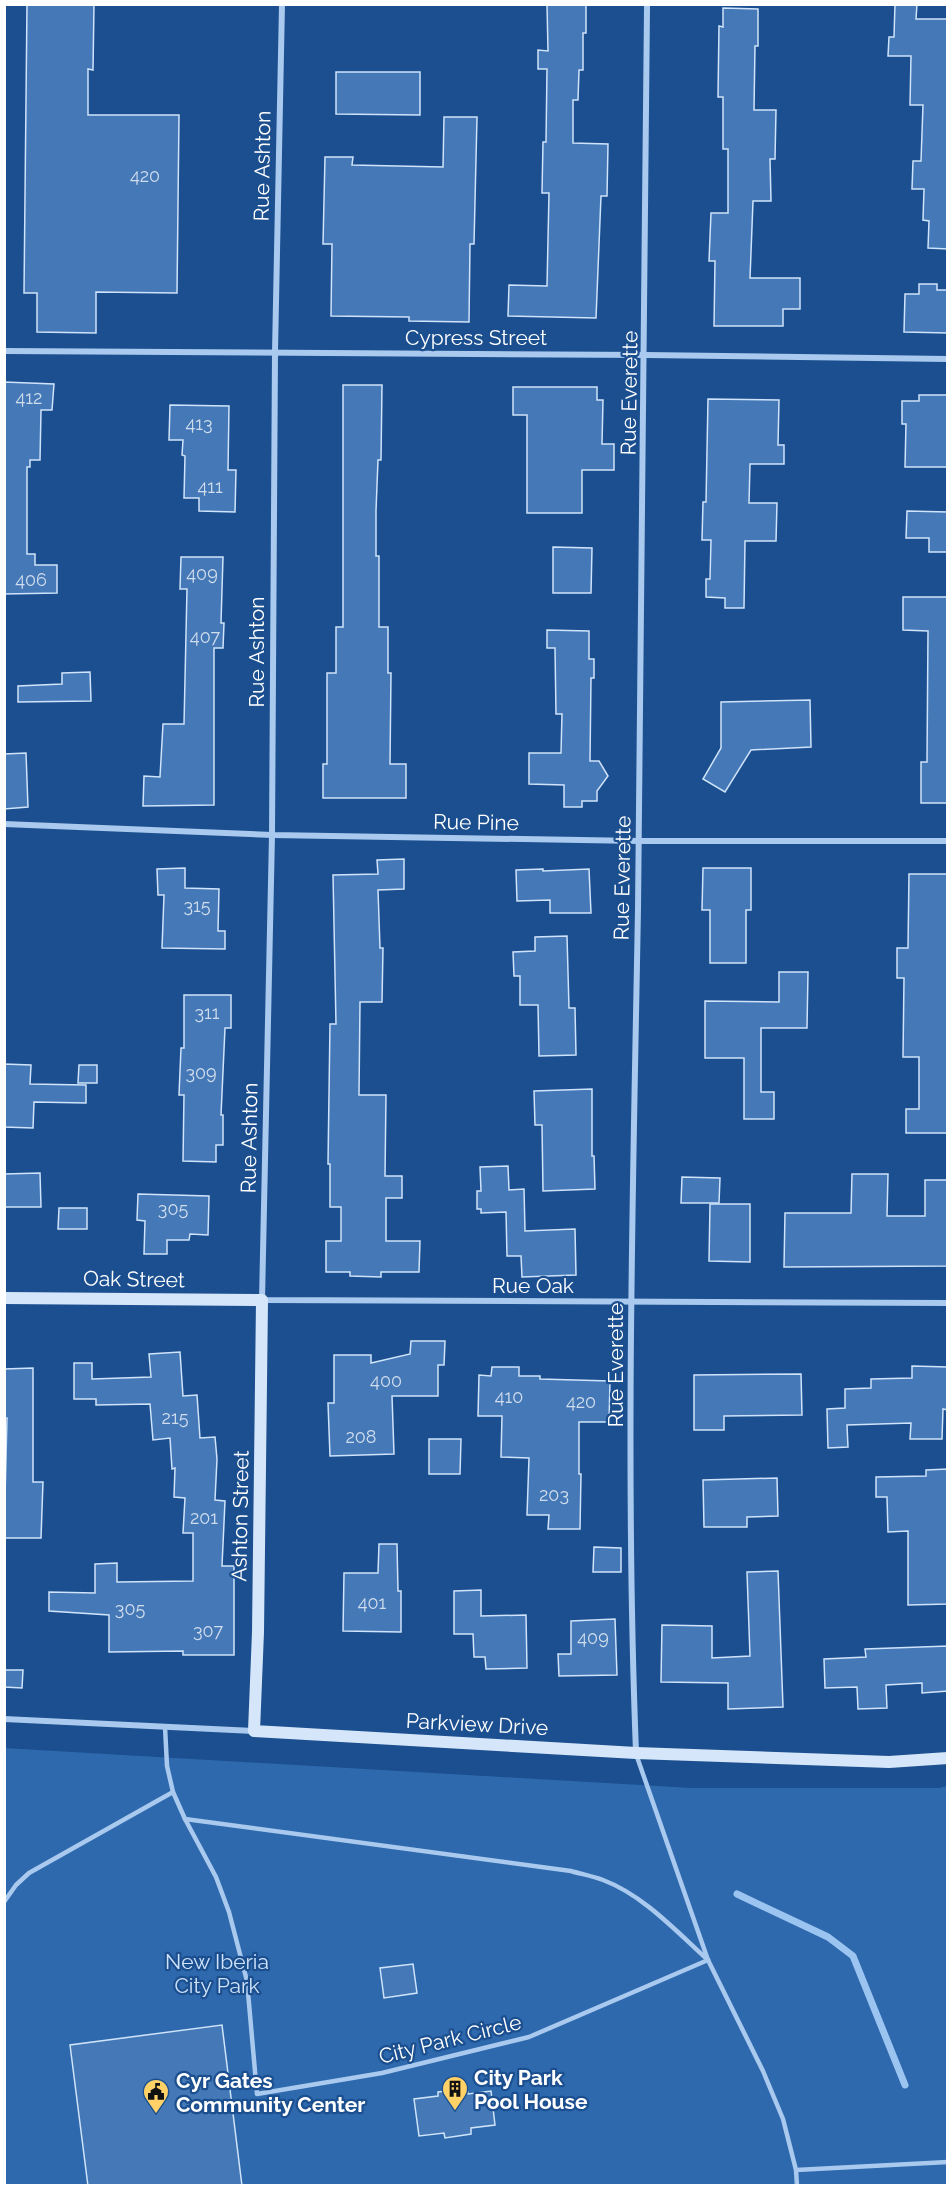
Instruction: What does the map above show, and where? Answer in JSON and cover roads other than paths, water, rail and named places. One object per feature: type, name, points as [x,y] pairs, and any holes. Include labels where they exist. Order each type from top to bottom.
[{"type":"main road","name":"Oak Street","points":[[4,1298],[262,1300]]},
{"type":"main road","name":"Ashton Street","points":[[255,1731],[262,1300]]},
{"type":"main road","name":"Parkview Drive","points":[[255,1731],[636,1753],[889,1762],[948,1758]]},
{"type":"street","name":"Rue Ashton","points":[[262,1300],[272,835],[275,352],[282,4]]},
{"type":"street","name":"Rue Everette","points":[[636,1753],[633,1671],[631,1302],[646,355],[647,4]]},
{"type":"street","name":"Cypress Street","points":[[4,351],[948,359]]},
{"type":"street","name":"Rue Pine","points":[[4,824],[272,835],[639,841],[948,842]]},
{"type":"street","name":"Rue Oak","points":[[262,1300],[948,1303]]},
{"type":"street","name":"Parkview Drive","points":[[4,1719],[255,1731]]},
{"type":"lane","name":"City Park Circle","points":[[165,1727],[167,1766],[173,1792],[216,1877],[229,1912],[248,1981],[257,2094],[382,2073],[529,2037],[708,1960]]},
{"type":"lane","points":[[636,1753],[708,1960],[783,2119],[796,2170],[797,2186]]},
{"type":"lane","points":[[4,1902],[16,1885],[29,1873],[173,1792]]},
{"type":"lane","points":[[185,1819],[571,1870],[604,1880],[636,1898],[662,1918],[708,1960]]},
{"type":"lane","points":[[796,2170],[948,2162]]},
{"type":"waterway","points":[[737,1894],[828,1937],[853,1956],[905,2085]]},
{"type":"place","name":"City Park Pool House","points":[[455,2112]]},
{"type":"place","name":"Cyr Gates Community Center","points":[[156,2115]]},
{"type":"park label","name":"New Iberia City Park","points":[[217,1973]]}]
